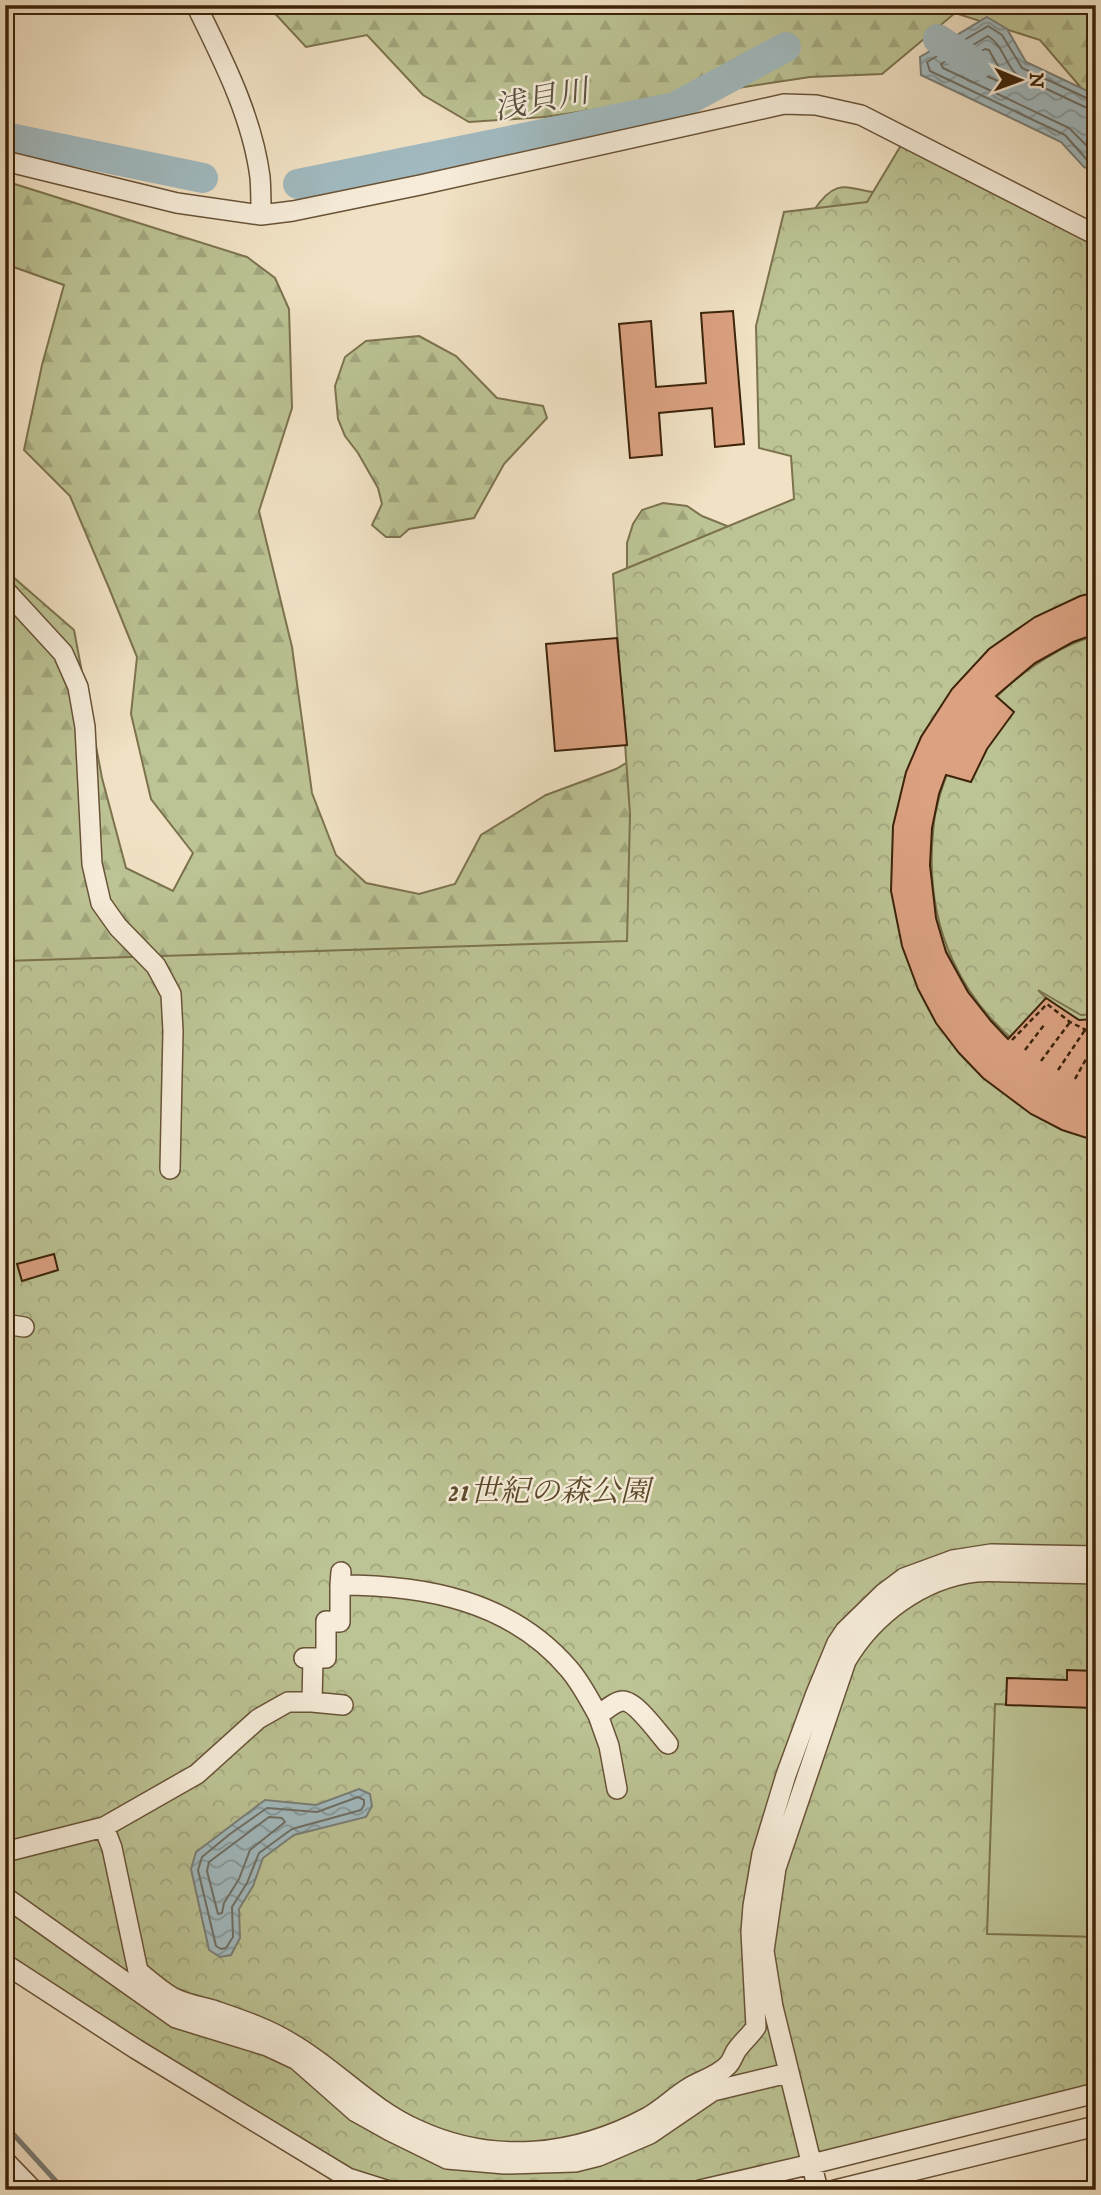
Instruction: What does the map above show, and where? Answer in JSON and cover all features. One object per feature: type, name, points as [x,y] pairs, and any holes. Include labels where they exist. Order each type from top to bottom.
[{"type":"street","points":[[197,5],[226,66],[254,148],[260,178],[261,215]]},
{"type":"street","points":[[5,161],[177,203],[261,215],[420,185],[784,104],[817,105],[860,115],[1096,235]]},
{"type":"street","points":[[5,590],[63,653],[78,687],[85,727],[92,864],[101,903],[118,927],[156,966],[171,994],[173,1031],[170,1169]]},
{"type":"street","points":[[104,1827],[112,1849],[138,1971],[172,1997],[239,2019],[290,2042],[377,2108],[436,2138],[460,2145],[515,2153],[539,2152],[600,2138],[652,2115],[688,2088],[729,2065],[737,2049],[756,2026],[751,1932],[762,1854],[786,1775],[815,1696],[845,1631],[884,1592],[904,1578],[953,1560],[991,1555],[1096,1556]]},
{"type":"street","points":[[818,2190],[773,2007],[764,1951],[776,1868],[846,1661],[872,1625],[904,1600],[944,1579],[977,1572],[1096,1574]]},
{"type":"street","points":[[312,1702],[309,1658],[326,1658],[326,1621],[340,1622],[341,1579],[388,1588],[439,1593],[497,1613],[531,1634],[556,1655],[583,1688],[598,1715],[609,1746],[617,1790]]},
{"type":"street","points":[[5,1852],[104,1827],[197,1774],[258,1719],[288,1702],[343,1705]]},
{"type":"street","points":[[598,1715],[620,1702],[634,1705],[668,1744]]},
{"type":"street","points":[[5,1897],[176,2018],[267,2046],[297,2060],[356,2112],[390,2132],[447,2158],[505,2164],[575,2162],[599,2156],[650,2134],[713,2091],[788,2073]]},
{"type":"street","points":[[5,1964],[136,2049],[348,2178],[386,2190]]},
{"type":"street","points":[[700,2190],[1096,2093]]},
{"type":"street","points":[[835,2190],[877,2185],[1096,2126]]},
{"type":"street","points":[[5,2161],[33,2190]]},
{"type":"path","points":[[1012,1040],[1047,1004],[1070,1022],[1096,1035]]},
{"type":"path","points":[[1041,1061],[1070,1022]]},
{"type":"path","points":[[1025,1050],[1044,1026]]},
{"type":"path","points":[[1058,1070],[1085,1030]]},
{"type":"path","points":[[1075,1079],[1096,1041]]},
{"type":"green space","points":[[267,5],[1096,5],[1096,105],[1040,40],[955,13],[882,74],[810,77],[545,117],[469,122],[423,95],[367,35],[306,47]]},
{"type":"green space","name":"21世紀の森公園","points":[[906,137],[1096,235],[1096,2093],[700,2190],[386,2190],[5,1964],[5,961],[627,941],[630,814],[613,574],[794,499],[791,456],[759,448],[756,326],[784,212],[867,202]]},
{"type":"green space","points":[[5,181],[247,257],[275,278],[289,309],[292,408],[259,511],[292,647],[312,793],[336,855],[366,883],[419,894],[455,884],[481,835],[546,795],[616,769],[638,756],[627,543],[633,524],[642,510],[663,503],[687,506],[702,516],[732,528],[805,517],[814,210],[838,188],[883,193],[763,934],[5,1115],[5,570],[74,630],[102,778],[126,868],[173,891],[193,853],[151,799],[131,714],[137,657],[109,588],[70,496],[24,450],[42,365],[64,285],[5,264]]},
{"type":"green space","points":[[419,336],[456,356],[497,398],[543,406],[547,418],[504,464],[474,518],[409,529],[400,537],[386,537],[372,525],[382,504],[378,488],[345,436],[338,419],[335,386],[345,357],[366,341]]},
{"type":"green space","points":[[1096,634],[1037,664],[1016,679],[989,705],[1024,671],[1058,650]]},
{"type":"green space","points":[[967,736],[952,763],[939,800],[933,830],[939,795],[951,763]]},
{"type":"green space","points":[[933,830],[932,877],[936,906],[943,934],[966,986],[1003,1031],[1026,1050],[1059,1072],[1096,1089],[1074,1081],[1035,1059],[1000,1030],[971,996],[950,960],[939,933],[931,880],[931,839]]},
{"type":"green space","points":[[1038,990],[1081,1015],[1096,1014],[1096,1019],[1079,1021]]},
{"type":"green space","points":[[995,1704],[1096,1708],[1096,1937],[987,1934]]},
{"type":"water","points":[[987,17],[1007,29],[1026,62],[1094,94],[1096,173],[1084,167],[1061,142],[921,75],[920,57]]},
{"type":"water","points":[[359,1789],[370,1794],[372,1806],[366,1817],[294,1835],[263,1858],[253,1886],[239,1909],[240,1938],[231,1955],[220,1957],[209,1950],[191,1869],[196,1852],[265,1800],[316,1805]]},
{"type":"building","points":[[733,311],[744,444],[715,447],[712,408],[659,413],[662,455],[630,458],[619,324],[651,321],[656,387],[706,383],[701,313]]},
{"type":"building","points":[[1096,592],[1096,634],[1073,642],[1035,663],[996,696],[1014,712],[987,749],[971,782],[946,775],[932,828],[930,865],[936,918],[946,952],[968,992],[1008,1039],[1046,998],[1079,1020],[1096,1019],[1096,1141],[1062,1130],[1031,1114],[983,1078],[959,1053],[936,1023],[918,989],[902,946],[891,891],[893,826],[906,772],[921,737],[952,689],[989,649],[1035,617],[1080,596]]},
{"type":"building","points":[[617,638],[627,745],[555,751],[546,644]]},
{"type":"building","points":[[54,1254],[58,1270],[22,1281],[17,1264]]},
{"type":"building","points":[[1067,1670],[1096,1671],[1096,1708],[1006,1705],[1007,1678],[1067,1680]]},
{"type":"waterway","name":"浅貝川","points":[[938,39],[977,65]]},
{"type":"waterway","name":"浅貝川","points":[[298,184],[675,107],[786,47]]},
{"type":"waterway","name":"浅貝川","points":[[5,137],[203,178]]},
{"type":"waterway","points":[[5,2125],[64,2190]]}]
